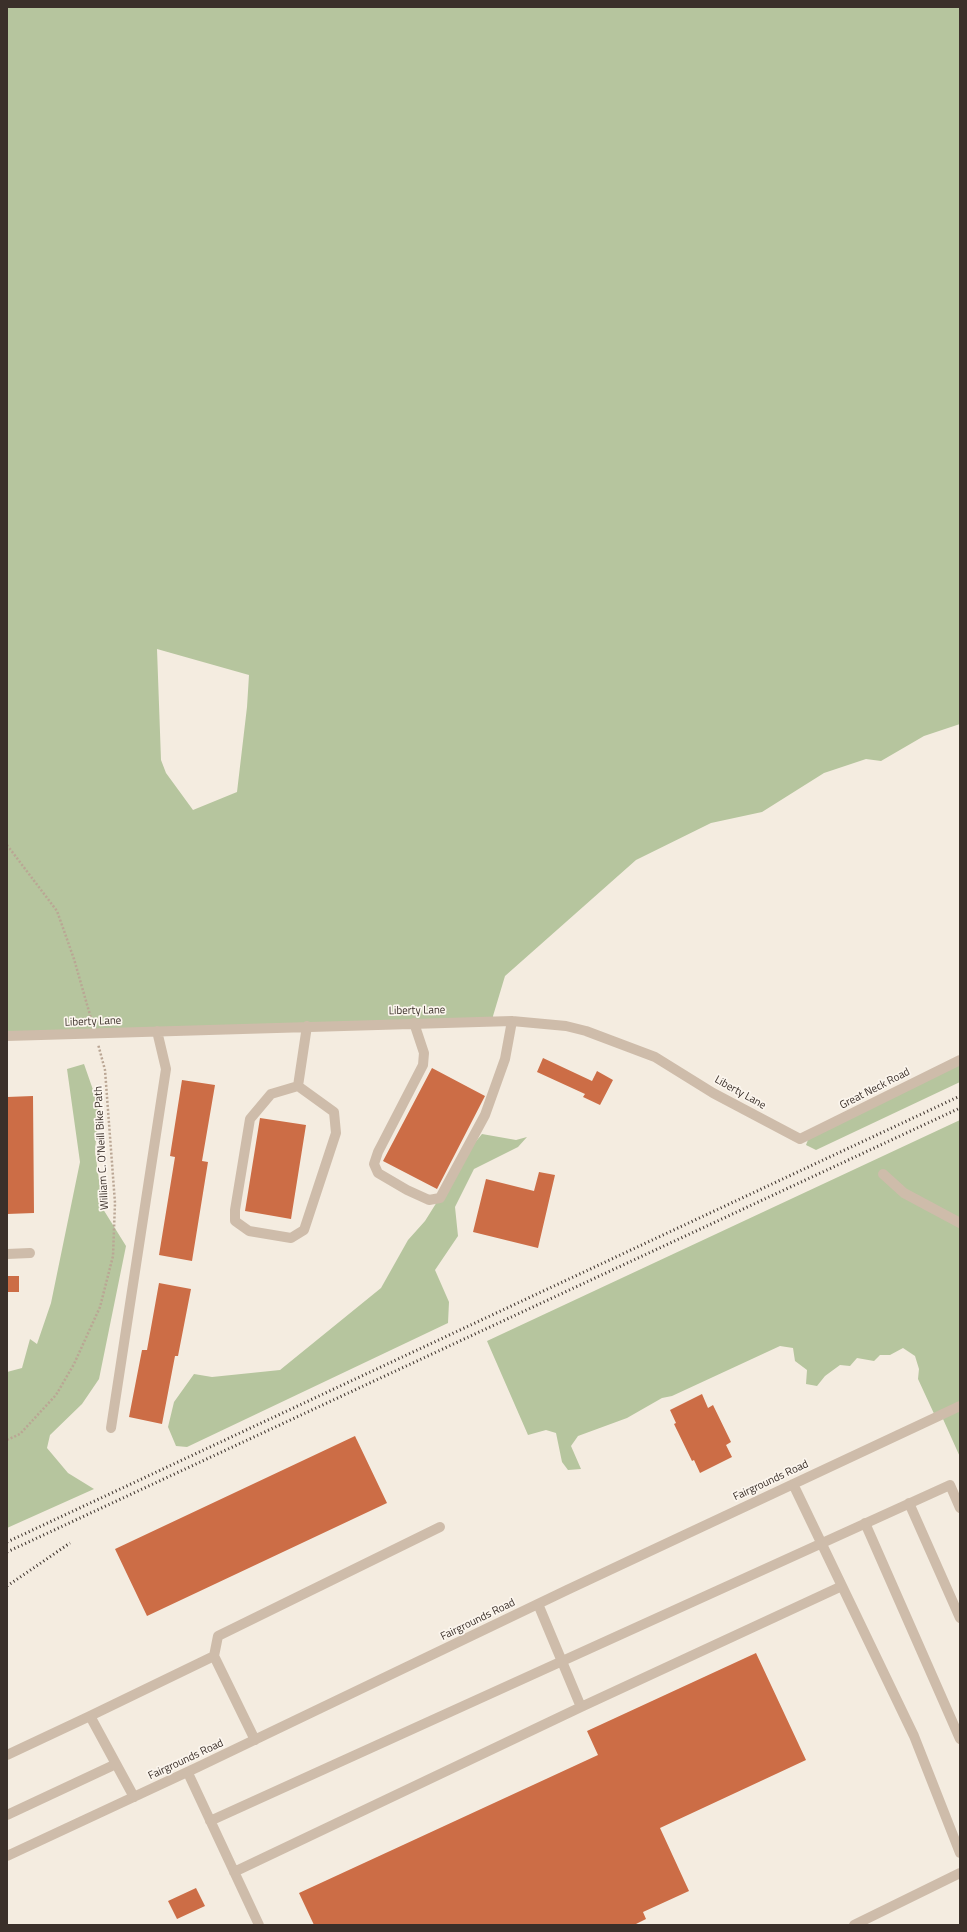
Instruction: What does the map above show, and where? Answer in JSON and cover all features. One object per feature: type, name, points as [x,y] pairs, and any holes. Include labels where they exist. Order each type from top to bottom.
[{"type":"street","name":"Liberty Lane","points":[[7,1036],[512,1021],[566,1026],[586,1031],[655,1058],[713,1093],[800,1139]]},
{"type":"street","points":[[414,1023],[424,1053],[423,1065],[378,1152],[374,1164],[378,1173],[428,1200],[440,1198],[485,1115],[505,1059],[512,1021]]},
{"type":"street","points":[[298,1086],[306,1026]]},
{"type":"street","points":[[111,1428],[166,1069],[157,1031]]},
{"type":"street","name":"Great Neck Road","points":[[800,1139],[960,1060]]},
{"type":"street","points":[[298,1086],[334,1112],[336,1133],[304,1230],[291,1238],[249,1231],[235,1221],[235,1210],[250,1119],[271,1094],[298,1086]]},
{"type":"street","points":[[883,1174],[904,1193],[960,1223]]},
{"type":"street","points":[[7,1254],[30,1253]]},
{"type":"street","name":"Fairgrounds Road","points":[[7,1856],[188,1772],[538,1604],[960,1406]]},
{"type":"street","points":[[793,1484],[914,1736],[957,1836],[960,1853]]},
{"type":"street","points":[[210,1821],[950,1485],[960,1508]]},
{"type":"street","points":[[909,1503],[960,1618]]},
{"type":"street","points":[[865,1523],[960,1739]]},
{"type":"street","points":[[255,1740],[214,1656],[218,1636],[440,1527]]},
{"type":"street","points":[[234,1872],[581,1707],[842,1586]]},
{"type":"street","points":[[538,1604],[581,1707]]},
{"type":"street","points":[[7,1755],[214,1656]]},
{"type":"street","points":[[90,1716],[134,1797]]},
{"type":"street","points":[[7,1815],[116,1764]]},
{"type":"street","points":[[188,1772],[259,1925]]},
{"type":"street","points":[[854,1925],[960,1874]]},
{"type":"path","name":"William C. O'Neill Bike Path","points":[[7,845],[57,911],[74,959],[106,1070],[115,1203],[113,1256],[100,1307],[74,1364],[56,1394],[20,1434],[7,1440]]},
{"type":"green space","points":[[7,7],[960,7],[960,724],[924,736],[881,761],[866,759],[824,773],[762,812],[711,823],[636,860],[505,976],[493,1016],[494,1022],[7,1037]],"holes":[[[157,649],[249,675],[247,707],[237,792],[193,810],[166,773],[161,760]]]},
{"type":"green space","points":[[960,1061],[960,1082],[816,1150],[806,1145],[809,1137]]},
{"type":"green space","points":[[84,1064],[99,1107],[95,1151],[103,1209],[126,1246],[99,1379],[82,1404],[50,1435],[47,1448],[68,1473],[94,1489],[7,1528],[7,1372],[22,1368],[30,1339],[37,1344],[51,1303],[80,1162],[67,1069]]},
{"type":"green space","points":[[960,1120],[960,1457],[943,1419],[936,1418],[918,1379],[919,1369],[915,1356],[903,1348],[890,1355],[880,1355],[874,1361],[857,1358],[850,1366],[840,1365],[825,1376],[817,1386],[806,1384],[807,1370],[795,1361],[793,1348],[780,1346],[672,1396],[662,1398],[627,1418],[578,1436],[571,1446],[581,1469],[568,1470],[562,1462],[556,1433],[546,1430],[528,1435],[487,1341]]},
{"type":"green space","points":[[482,1134],[516,1140],[527,1137],[518,1147],[474,1169],[455,1207],[458,1236],[435,1270],[449,1302],[448,1323],[187,1447],[176,1446],[168,1427],[174,1402],[194,1374],[212,1377],[280,1370],[381,1288],[408,1240],[425,1221],[472,1146]]},
{"type":"building","points":[[543,1058],[592,1081],[597,1071],[613,1080],[600,1105],[583,1097],[585,1094],[537,1072]]},
{"type":"building","points":[[432,1068],[485,1096],[437,1189],[383,1161]]},
{"type":"building","points":[[182,1080],[215,1085],[202,1161],[208,1162],[192,1261],[159,1255],[175,1157],[170,1156]]},
{"type":"building","points":[[33,1096],[34,1213],[7,1214],[7,1097]]},
{"type":"building","points":[[260,1118],[306,1125],[291,1219],[245,1211]]},
{"type":"building","points":[[539,1172],[555,1175],[538,1248],[473,1232],[486,1179],[534,1191]]},
{"type":"building","points":[[7,1276],[19,1276],[19,1292],[7,1292]]},
{"type":"building","points":[[159,1283],[191,1289],[178,1356],[175,1356],[162,1424],[129,1417],[142,1350],[147,1350]]},
{"type":"building","points":[[702,1394],[708,1408],[713,1405],[731,1442],[726,1445],[732,1457],[700,1473],[694,1460],[692,1461],[674,1424],[676,1423],[670,1410]]},
{"type":"building","points":[[355,1436],[387,1503],[147,1616],[115,1549]]},
{"type":"building","points":[[756,1653],[806,1760],[660,1828],[689,1891],[643,1912],[646,1919],[634,1925],[314,1925],[299,1893],[598,1755],[587,1731]]},
{"type":"building","points":[[196,1888],[205,1906],[177,1919],[168,1901]]},
{"type":"railway","points":[[7,1542],[960,1096]]},
{"type":"railway","points":[[7,1552],[960,1108]]},
{"type":"railway","points":[[7,1586],[70,1543]]}]
